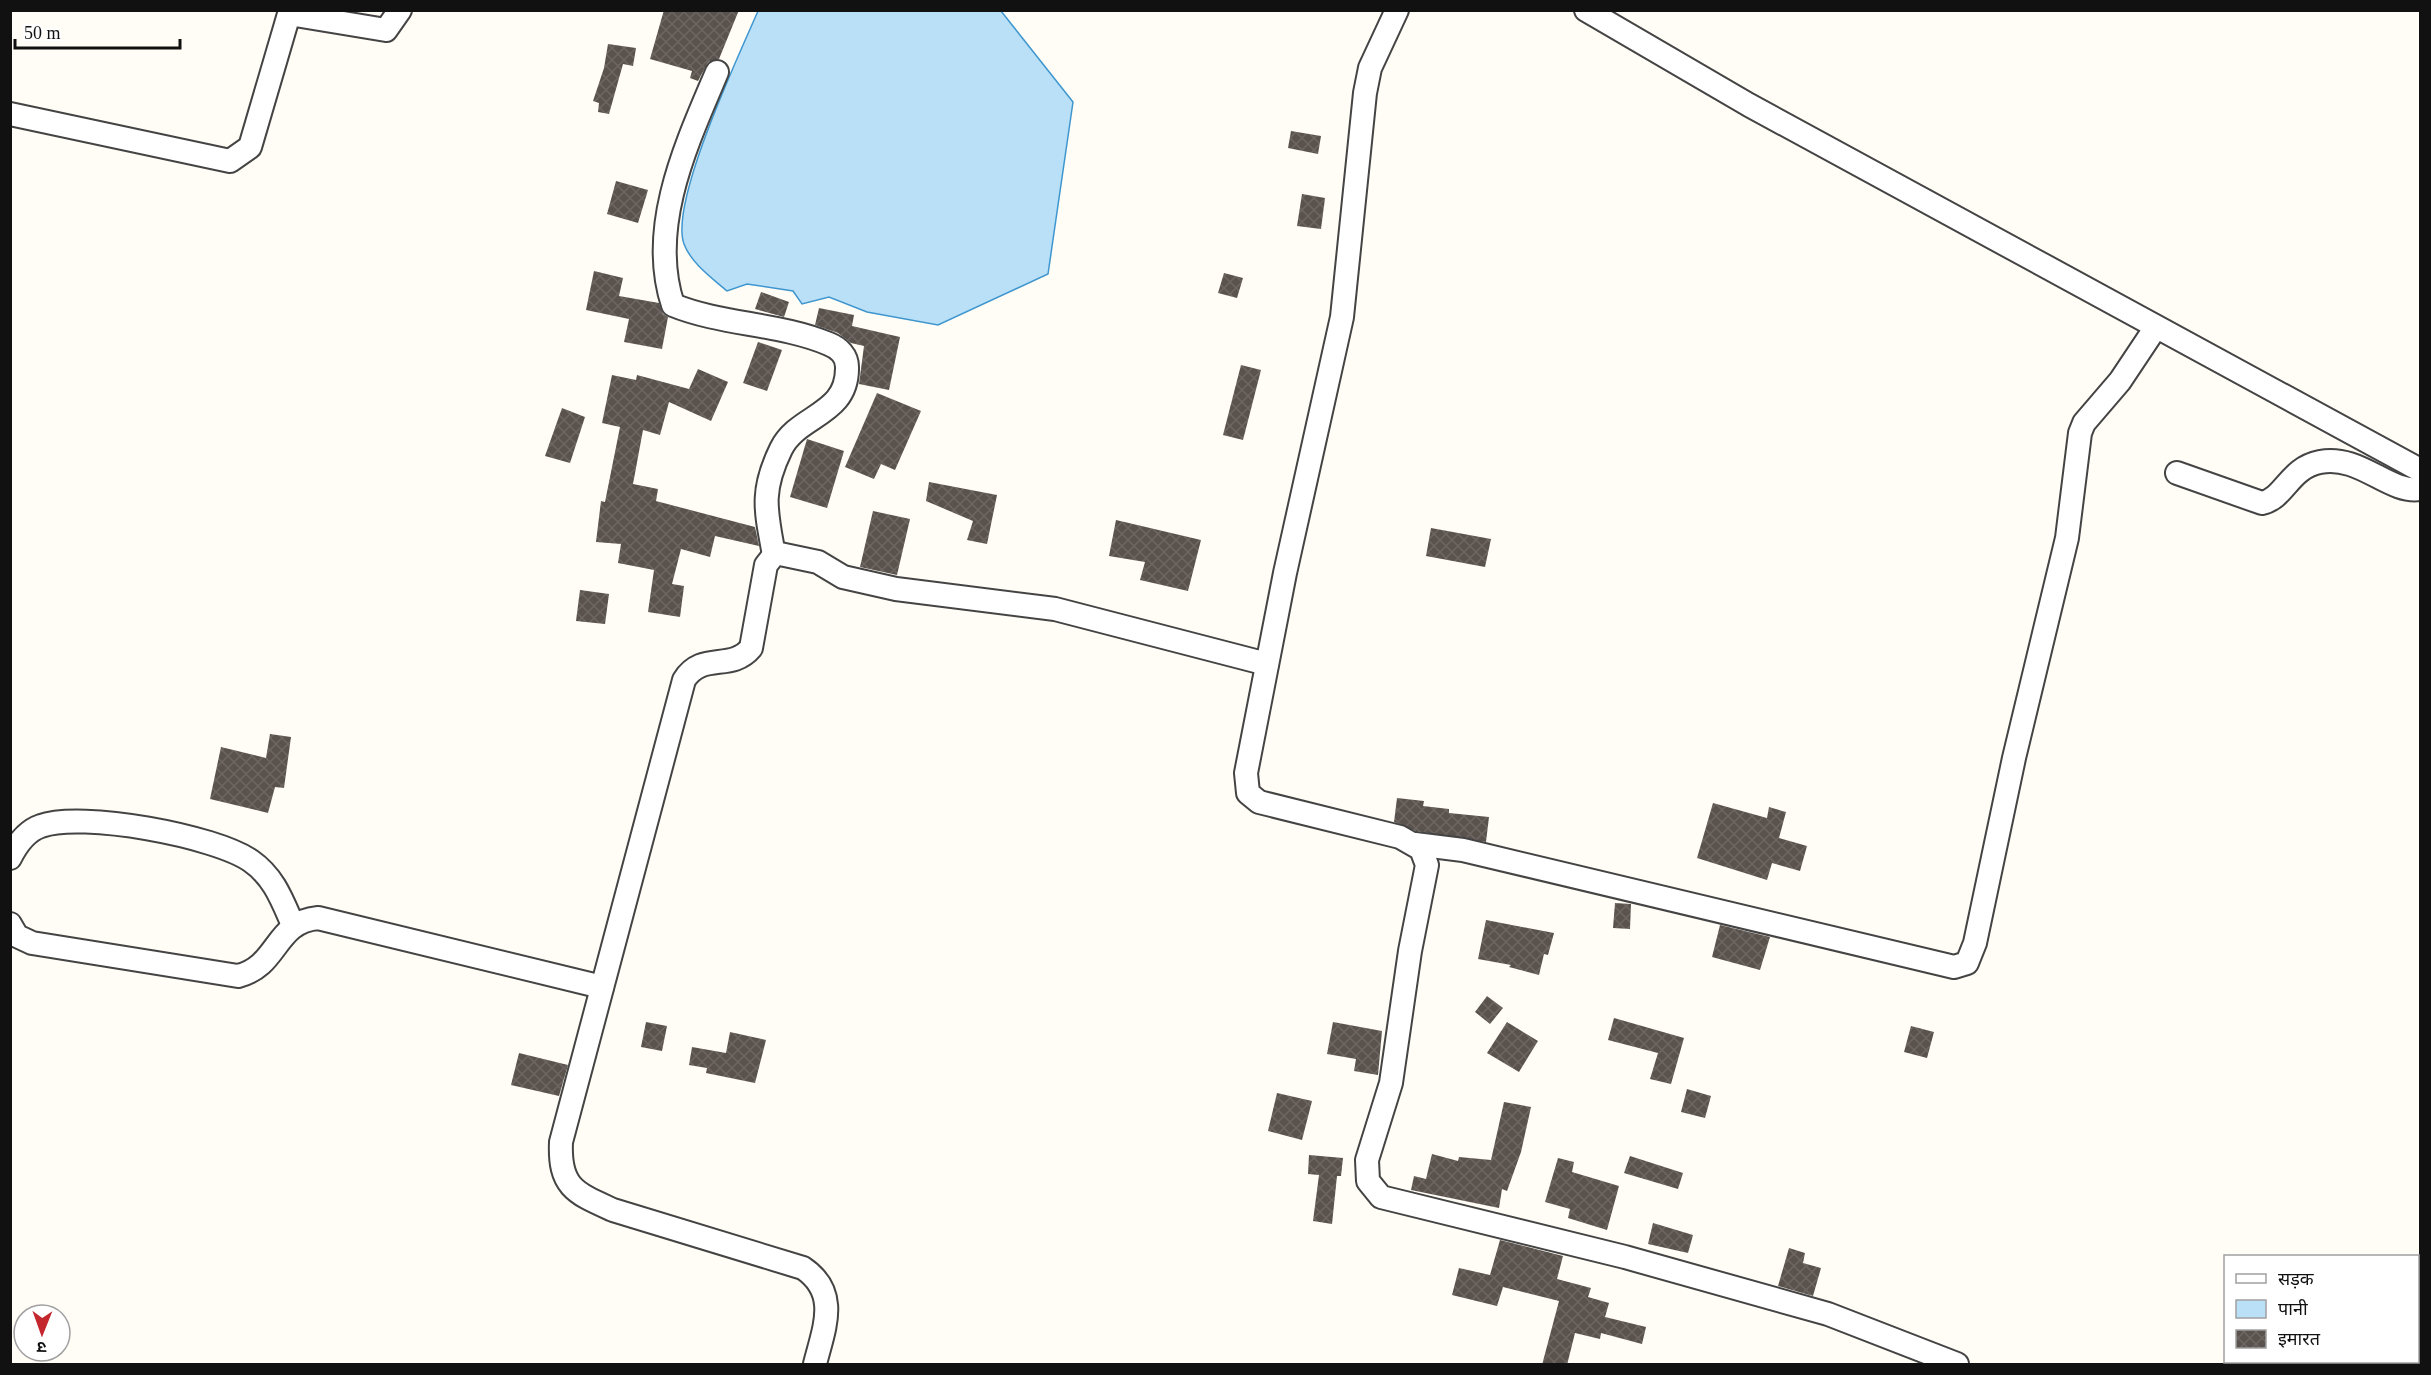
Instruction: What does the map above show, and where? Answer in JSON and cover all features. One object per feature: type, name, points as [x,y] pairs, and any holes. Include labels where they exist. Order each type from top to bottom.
[{"type":"street","points":[[10,114],[230,161],[250,147],[290,14],[386,30],[400,10]]},
{"type":"street","points":[[1397,10],[1370,68],[1365,93],[1342,317],[1316,426],[1248,755],[1246,773],[1248,793],[1259,802],[1400,837],[1415,844],[1463,850],[1954,967],[1967,963],[1975,943],[2014,758],[2067,538],[2080,433],[2084,423],[2120,381],[2156,327]]},
{"type":"street","points":[[1586,10],[1749,105],[2421,470]]},
{"type":"street","points":[[717,72],[682,154],[674,187],[668,222],[665,269],[666,284],[673,305],[691,312],[754,324],[829,344],[841,350],[848,363],[847,376],[836,402],[796,432],[782,447],[767,489],[765,514],[774,555]]},
{"type":"street","points":[[2177,473],[2262,504],[2273,498],[2295,473],[2306,466],[2322,461],[2353,463],[2404,488],[2421,489]]},
{"type":"street","points":[[774,555],[790,555],[818,562],[843,577],[896,589],[1055,609],[1267,664]]},
{"type":"street","points":[[774,555],[766,565],[751,648],[736,660],[699,664],[691,669],[684,680],[561,1142],[560,1164],[565,1178],[573,1188],[588,1199],[613,1210],[803,1268],[816,1277],[823,1286],[826,1299],[822,1339],[815,1365]]},
{"type":"street","points":[[10,858],[27,834],[41,826],[58,823],[81,822],[159,830],[199,838],[250,860],[268,876],[277,888],[292,925]]},
{"type":"street","points":[[1415,844],[1425,856],[1425,882],[1410,951],[1391,1083],[1367,1160],[1368,1181],[1381,1197],[1625,1257],[1817,1311],[1957,1365]]},
{"type":"street","points":[[10,924],[17,936],[32,944],[238,976],[251,973],[263,963],[292,925],[302,920],[318,918],[602,987]]},
{"type":"water","points":[[758,11],[1001,11],[1073,102],[1048,274],[938,325],[867,312],[829,297],[802,304],[793,291],[747,284],[727,291],[709,275],[692,258],[684,244],[682,224],[687,196],[708,129]]},
{"type":"building","points":[[664,10],[739,10],[719,59],[708,62],[698,81],[690,78],[692,71],[650,59]]},
{"type":"building","points":[[608,44],[636,48],[633,66],[623,64],[609,114],[598,112],[599,103],[593,101],[604,68]]},
{"type":"building","points":[[1291,131],[1321,136],[1318,154],[1288,148]]},
{"type":"building","points":[[616,181],[648,190],[638,223],[607,214]]},
{"type":"building","points":[[1302,194],[1325,198],[1321,229],[1297,226]]},
{"type":"building","points":[[594,271],[623,278],[619,296],[659,303],[663,314],[668,317],[662,349],[624,342],[629,319],[586,310]]},
{"type":"building","points":[[1224,273],[1243,278],[1237,298],[1218,293]]},
{"type":"building","points":[[761,292],[789,302],[784,317],[755,309]]},
{"type":"building","points":[[819,308],[854,315],[852,326],[900,337],[889,390],[859,384],[864,346],[851,343],[838,333],[815,325]]},
{"type":"building","points":[[758,342],[782,350],[767,391],[743,383]]},
{"type":"building","points":[[1241,365],[1261,370],[1243,440],[1223,435]]},
{"type":"building","points":[[698,369],[728,382],[711,421],[669,402],[660,435],[643,430],[633,484],[658,489],[656,501],[755,527],[759,546],[715,536],[710,557],[681,549],[672,584],[684,586],[680,617],[648,612],[654,570],[618,563],[621,544],[596,542],[601,501],[605,502],[620,427],[602,423],[612,375],[636,380],[637,375],[689,389]]},
{"type":"building","points":[[877,393],[921,411],[895,470],[881,464],[874,479],[845,467]]},
{"type":"building","points":[[562,408],[585,417],[570,463],[545,456]]},
{"type":"building","points":[[807,439],[844,451],[827,508],[790,497]]},
{"type":"building","points":[[929,482],[997,495],[987,544],[967,540],[973,521],[926,501]]},
{"type":"building","points":[[873,511],[910,519],[897,575],[860,567]]},
{"type":"building","points":[[1116,520],[1201,540],[1188,591],[1140,580],[1145,562],[1109,556]]},
{"type":"building","points":[[1431,528],[1491,539],[1485,567],[1426,556]]},
{"type":"building","points":[[580,590],[609,594],[605,624],[576,621]]},
{"type":"building","points":[[270,734],[291,737],[284,788],[275,787],[268,813],[210,799],[221,747],[266,758]]},
{"type":"building","points":[[1397,798],[1424,801],[1423,806],[1449,809],[1449,813],[1489,817],[1486,842],[1416,831],[1394,822]]},
{"type":"building","points":[[1713,803],[1767,818],[1769,807],[1786,812],[1779,838],[1807,846],[1800,871],[1772,863],[1767,880],[1697,858]]},
{"type":"building","points":[[1615,903],[1631,904],[1630,929],[1613,928]]},
{"type":"building","points":[[1486,920],[1554,933],[1548,955],[1544,954],[1539,975],[1509,967],[1511,965],[1478,959]]},
{"type":"building","points":[[1720,925],[1770,937],[1760,970],[1712,957]]},
{"type":"building","points":[[1487,996],[1503,1008],[1490,1024],[1475,1012]]},
{"type":"building","points":[[1614,1018],[1684,1038],[1671,1084],[1650,1079],[1658,1053],[1608,1040]]},
{"type":"building","points":[[646,1022],[667,1026],[662,1051],[641,1047]]},
{"type":"building","points":[[1333,1022],[1382,1031],[1378,1075],[1354,1071],[1356,1059],[1327,1054]]},
{"type":"building","points":[[1507,1022],[1538,1041],[1519,1072],[1487,1053]]},
{"type":"building","points":[[1911,1026],[1934,1032],[1927,1058],[1904,1052]]},
{"type":"building","points":[[730,1032],[766,1040],[755,1083],[706,1073],[707,1068],[689,1065],[692,1047],[726,1053]]},
{"type":"building","points":[[519,1053],[568,1065],[559,1096],[511,1085]]},
{"type":"building","points":[[1687,1089],[1711,1096],[1705,1118],[1681,1112]]},
{"type":"building","points":[[1277,1093],[1312,1101],[1302,1140],[1268,1131]]},
{"type":"building","points":[[1504,1102],[1531,1107],[1521,1152],[1507,1191],[1502,1189],[1499,1208],[1411,1190],[1414,1176],[1426,1179],[1432,1154],[1458,1161],[1459,1157],[1491,1160]]},
{"type":"building","points":[[1309,1155],[1343,1158],[1341,1176],[1337,1176],[1332,1224],[1313,1221],[1319,1175],[1308,1174]]},
{"type":"building","points":[[1630,1156],[1683,1173],[1678,1189],[1624,1173]]},
{"type":"building","points":[[1558,1158],[1574,1162],[1572,1172],[1619,1186],[1607,1230],[1568,1218],[1570,1209],[1545,1202]]},
{"type":"building","points":[[1653,1223],[1693,1235],[1688,1253],[1648,1244]]},
{"type":"building","points":[[1500,1240],[1563,1256],[1557,1279],[1591,1288],[1588,1297],[1609,1303],[1605,1317],[1646,1327],[1642,1344],[1601,1333],[1600,1339],[1575,1333],[1567,1365],[1542,1365],[1559,1301],[1503,1287],[1497,1306],[1452,1295],[1459,1268],[1490,1275]]},
{"type":"building","points":[[1789,1248],[1805,1253],[1803,1263],[1821,1268],[1813,1296],[1778,1286]]}]
